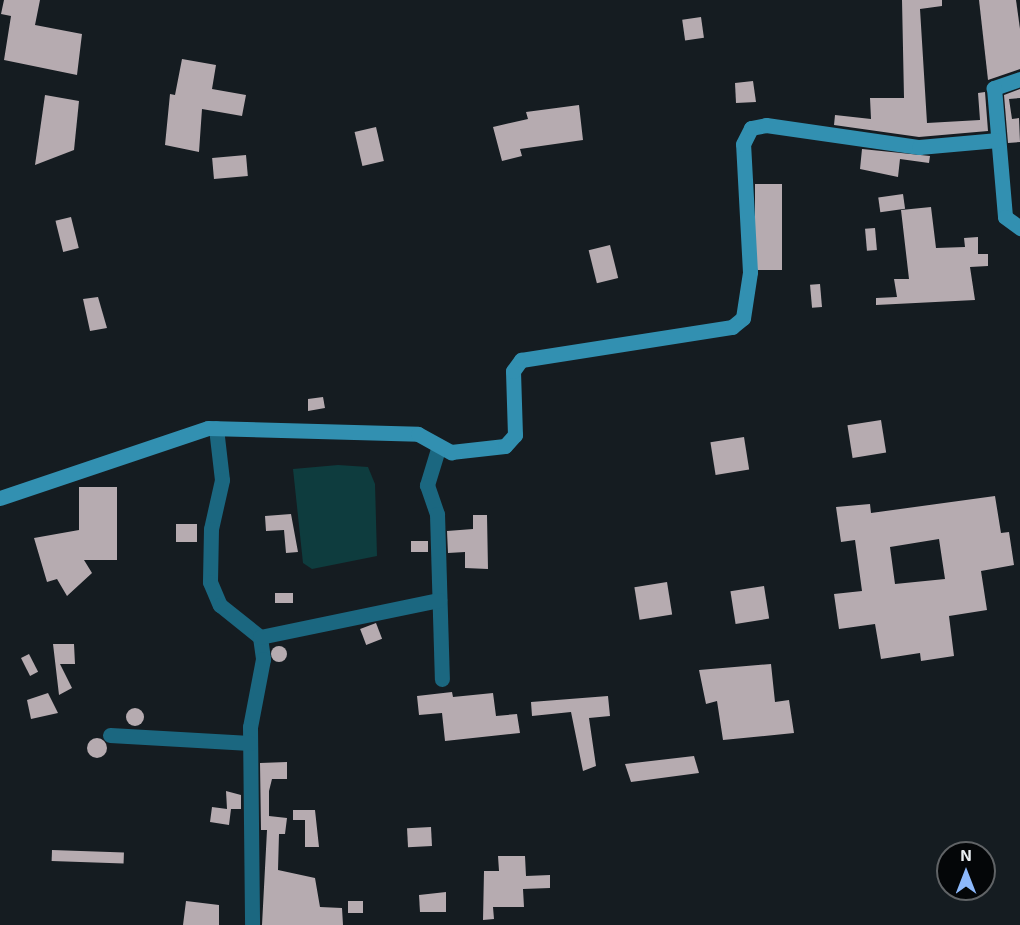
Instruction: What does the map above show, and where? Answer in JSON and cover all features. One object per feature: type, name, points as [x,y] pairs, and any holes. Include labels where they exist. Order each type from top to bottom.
[{"type":"street","points":[[1020,79],[996,84],[1005,217],[1020,228]]},
{"type":"street","points":[[0,498],[174,435],[216,428],[418,435],[438,449],[483,450],[512,441],[517,418],[513,371],[531,356],[739,323],[750,272],[743,144],[751,128],[766,125],[919,147],[998,140]]},
{"type":"street","points":[[216,428],[222,480],[211,529],[210,582],[220,605],[260,637],[263,659],[250,743],[252,925]]},
{"type":"street","points":[[438,449],[427,484],[436,514],[442,680]]},
{"type":"street","points":[[260,637],[439,600]]},
{"type":"street","points":[[110,735],[250,743]]},
{"type":"water","points":[[338,465],[368,467],[375,484],[377,556],[312,569],[303,563],[293,469]]},
{"type":"building","points":[[4,0],[40,0],[35,25],[82,34],[77,75],[4,60],[11,16],[1,14]]},
{"type":"building","points":[[902,0],[942,0],[942,6],[920,9],[927,123],[980,120],[978,93],[985,92],[988,131],[919,137],[834,125],[835,115],[871,119],[870,98],[904,98]]},
{"type":"building","points":[[979,0],[1016,0],[1020,29],[1020,69],[988,80]]},
{"type":"building","points":[[701,17],[704,38],[685,40],[682,20]]},
{"type":"building","points":[[182,59],[216,65],[212,89],[246,95],[242,116],[202,109],[199,152],[165,145],[170,94],[175,95]]},
{"type":"building","points":[[753,81],[756,102],[736,103],[735,83]]},
{"type":"building","points":[[1020,89],[1020,98],[1009,99],[1012,119],[1019,118],[1020,142],[1008,143],[1004,95]]},
{"type":"building","points":[[45,95],[79,101],[74,150],[35,165]]},
{"type":"building","points":[[579,105],[583,140],[520,149],[522,156],[502,161],[493,127],[528,119],[526,112]]},
{"type":"building","points":[[376,127],[384,161],[362,166],[355,132]]},
{"type":"building","points":[[862,149],[930,156],[929,163],[900,159],[898,177],[860,169]]},
{"type":"building","points":[[246,155],[248,176],[214,179],[212,158]]},
{"type":"building","points":[[755,184],[782,184],[782,270],[755,270]]},
{"type":"building","points":[[903,194],[905,209],[880,212],[878,197]]},
{"type":"building","points":[[931,207],[936,248],[965,247],[964,238],[978,237],[978,254],[988,254],[988,266],[970,267],[975,300],[876,305],[876,298],[897,297],[894,279],[909,279],[901,210]]},
{"type":"building","points":[[71,217],[79,248],[63,252],[55,221]]},
{"type":"building","points":[[875,228],[877,250],[867,251],[865,229]]},
{"type":"building","points":[[610,245],[618,278],[597,283],[589,250]]},
{"type":"building","points":[[820,284],[822,307],[812,308],[810,285]]},
{"type":"building","points":[[98,297],[107,328],[90,331],[83,299]]},
{"type":"building","points":[[323,397],[325,408],[308,411],[308,399]]},
{"type":"building","points":[[881,420],[886,453],[853,458],[847,425]]},
{"type":"building","points":[[744,437],[749,470],[716,475],[710,442]]},
{"type":"building","points":[[79,487],[117,487],[117,560],[84,560],[92,573],[67,596],[57,579],[47,582],[34,538],[79,530]]},
{"type":"building","points":[[995,496],[1001,533],[1009,532],[1014,565],[981,571],[987,610],[949,616],[954,656],[921,661],[920,653],[881,659],[875,624],[839,629],[834,594],[862,591],[855,540],[841,542],[836,507],[870,504],[871,513]],"holes":[[[939,539],[945,579],[895,584],[890,547]]]},
{"type":"building","points":[[291,514],[298,552],[286,553],[284,530],[266,531],[265,516]]},
{"type":"building","points":[[473,515],[487,515],[488,569],[465,568],[465,552],[448,553],[447,531],[473,529]]},
{"type":"building","points":[[176,524],[197,524],[197,542],[176,542]]},
{"type":"building","points":[[411,541],[428,541],[428,552],[411,552]]},
{"type":"building","points":[[667,582],[672,615],[640,620],[634,587]]},
{"type":"building","points":[[764,586],[769,619],[736,624],[730,591]]},
{"type":"building","points":[[275,593],[293,593],[293,603],[275,603]]},
{"type":"building","points":[[376,623],[382,639],[366,645],[360,629]]},
{"type":"building","points":[[53,644],[74,644],[75,664],[60,664],[72,688],[59,695]]},
{"type":"building","points":[[279,646],[287,654],[279,662],[271,654]]},
{"type":"building","points":[[29,654],[38,672],[30,676],[21,658]]},
{"type":"building","points":[[771,664],[775,702],[789,700],[794,733],[723,740],[717,701],[706,704],[699,670]]},
{"type":"building","points":[[452,692],[453,697],[493,693],[496,716],[517,714],[520,733],[445,741],[442,713],[419,715],[417,696]]},
{"type":"building","points":[[48,693],[58,713],[31,719],[27,700]]},
{"type":"building","points":[[608,696],[610,716],[589,718],[596,766],[583,771],[571,712],[532,716],[531,702]]},
{"type":"building","points":[[131,708],[139,708],[144,713],[142,724],[131,726],[126,721],[126,713]]},
{"type":"building","points":[[97,738],[104,741],[107,748],[104,755],[97,758],[90,755],[87,748],[90,741]]},
{"type":"building","points":[[694,756],[699,773],[631,782],[625,764]]},
{"type":"building","points":[[287,762],[287,779],[272,779],[269,791],[269,816],[287,818],[285,834],[279,834],[278,870],[315,878],[320,907],[342,908],[343,925],[262,925],[267,830],[261,830],[260,763]]},
{"type":"building","points":[[226,791],[241,795],[241,809],[231,809],[229,825],[210,822],[212,807],[227,809]]},
{"type":"building","points":[[293,810],[315,810],[319,847],[305,847],[305,820],[293,820]]},
{"type":"building","points":[[431,827],[432,846],[408,847],[407,828]]},
{"type":"building","points":[[52,850],[124,853],[124,864],[52,861]]},
{"type":"building","points":[[498,856],[525,856],[526,876],[550,875],[550,888],[523,889],[524,907],[493,907],[494,919],[483,920],[484,871],[499,871]]},
{"type":"building","points":[[446,892],[446,912],[420,912],[419,895]]},
{"type":"building","points":[[186,901],[219,905],[219,925],[183,925]]},
{"type":"building","points":[[348,901],[363,901],[363,913],[348,913]]}]
